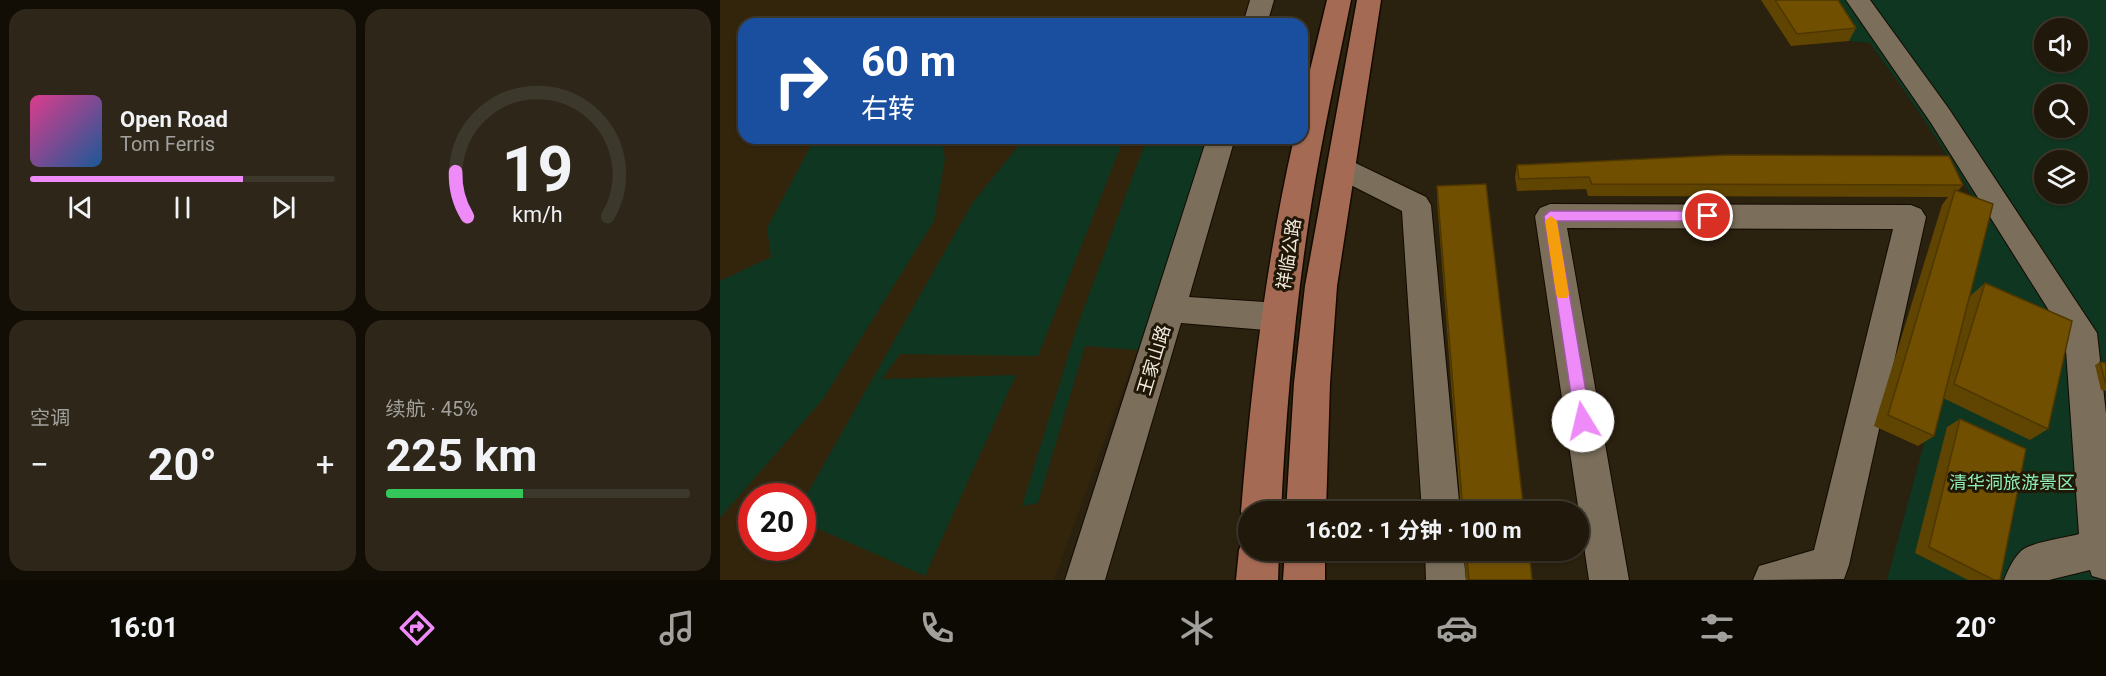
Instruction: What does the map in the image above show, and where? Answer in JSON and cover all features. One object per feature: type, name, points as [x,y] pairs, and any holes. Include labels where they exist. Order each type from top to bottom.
[{"type":"main road","name":"祥临公路","points":[[1308,142],[1338,0]]},
{"type":"main road","name":"祥临公路","points":[[1306,501],[1309,426],[1318,309],[1368,0]]},
{"type":"main road","name":"祥临公路","points":[[1262,501],[1279,317],[1308,144]]},
{"type":"main road","points":[[1257,580],[1258,561]]},
{"type":"main road","points":[[1304,580],[1305,561]]},
{"type":"street","points":[[1256,18],[1262,0]]},
{"type":"street","points":[[1858,0],[1940,116],[2080,333],[2102,556],[2035,564],[2024,580]]},
{"type":"street","name":"王家山路","points":[[1085,580],[1219,144]]},
{"type":"street","points":[[1341,167],[1416,205],[1440,501]]},
{"type":"street","points":[[1609,580],[1550,216],[1911,217],[1830,565],[1773,580]]},
{"type":"street","points":[[1170,309],[1279,317]]},
{"type":"street","points":[[1445,561],[1446,580]]},
{"type":"shaded area","points":[[720,0],[1260,0],[1255,18],[738,18],[738,144],[1212,144],[1054,580],[720,580]]},
{"type":"green space","name":"清华洞旅游景区","points":[[1822,0],[2106,0],[2106,580],[1887,580],[1985,219],[1931,130],[1870,43],[1849,41]]},
{"type":"green space","points":[[812,144],[942,144],[945,159],[934,221],[823,399],[750,483],[738,483],[738,497],[720,518],[720,281],[771,257],[767,228]]},
{"type":"green space","points":[[1020,144],[1122,144],[1038,356],[900,354],[882,379],[1016,375],[925,576],[816,528],[816,483],[813,483],[973,202]]},
{"type":"green space","points":[[1145,144],[1212,144],[1138,350],[1085,346],[1038,503],[1022,506],[1077,327]]},
{"type":"building","points":[[1775,0],[1838,0],[1856,28],[1797,34]]},
{"type":"building","points":[[1727,155],[1949,156],[1963,185],[1592,184],[1589,177],[1519,179],[1517,165]]},
{"type":"building","points":[[1486,184],[1523,501],[1462,501],[1437,186]]},
{"type":"building","points":[[1955,190],[1993,204],[1934,436],[1888,415]]},
{"type":"building","points":[[1985,283],[2072,321],[2048,429],[1954,384]]},
{"type":"building","points":[[2100,362],[2106,363],[2106,384]]},
{"type":"building","points":[[1960,419],[2026,449],[2000,580],[1994,580],[1929,547]]},
{"type":"building","points":[[1467,561],[1530,561],[1532,580],[1469,580]]},
{"type":"slow traffic","points":[[1551,221],[1563,294]]},
{"type":"route","points":[[1583,421],[1550,216],[1708,216]]}]
